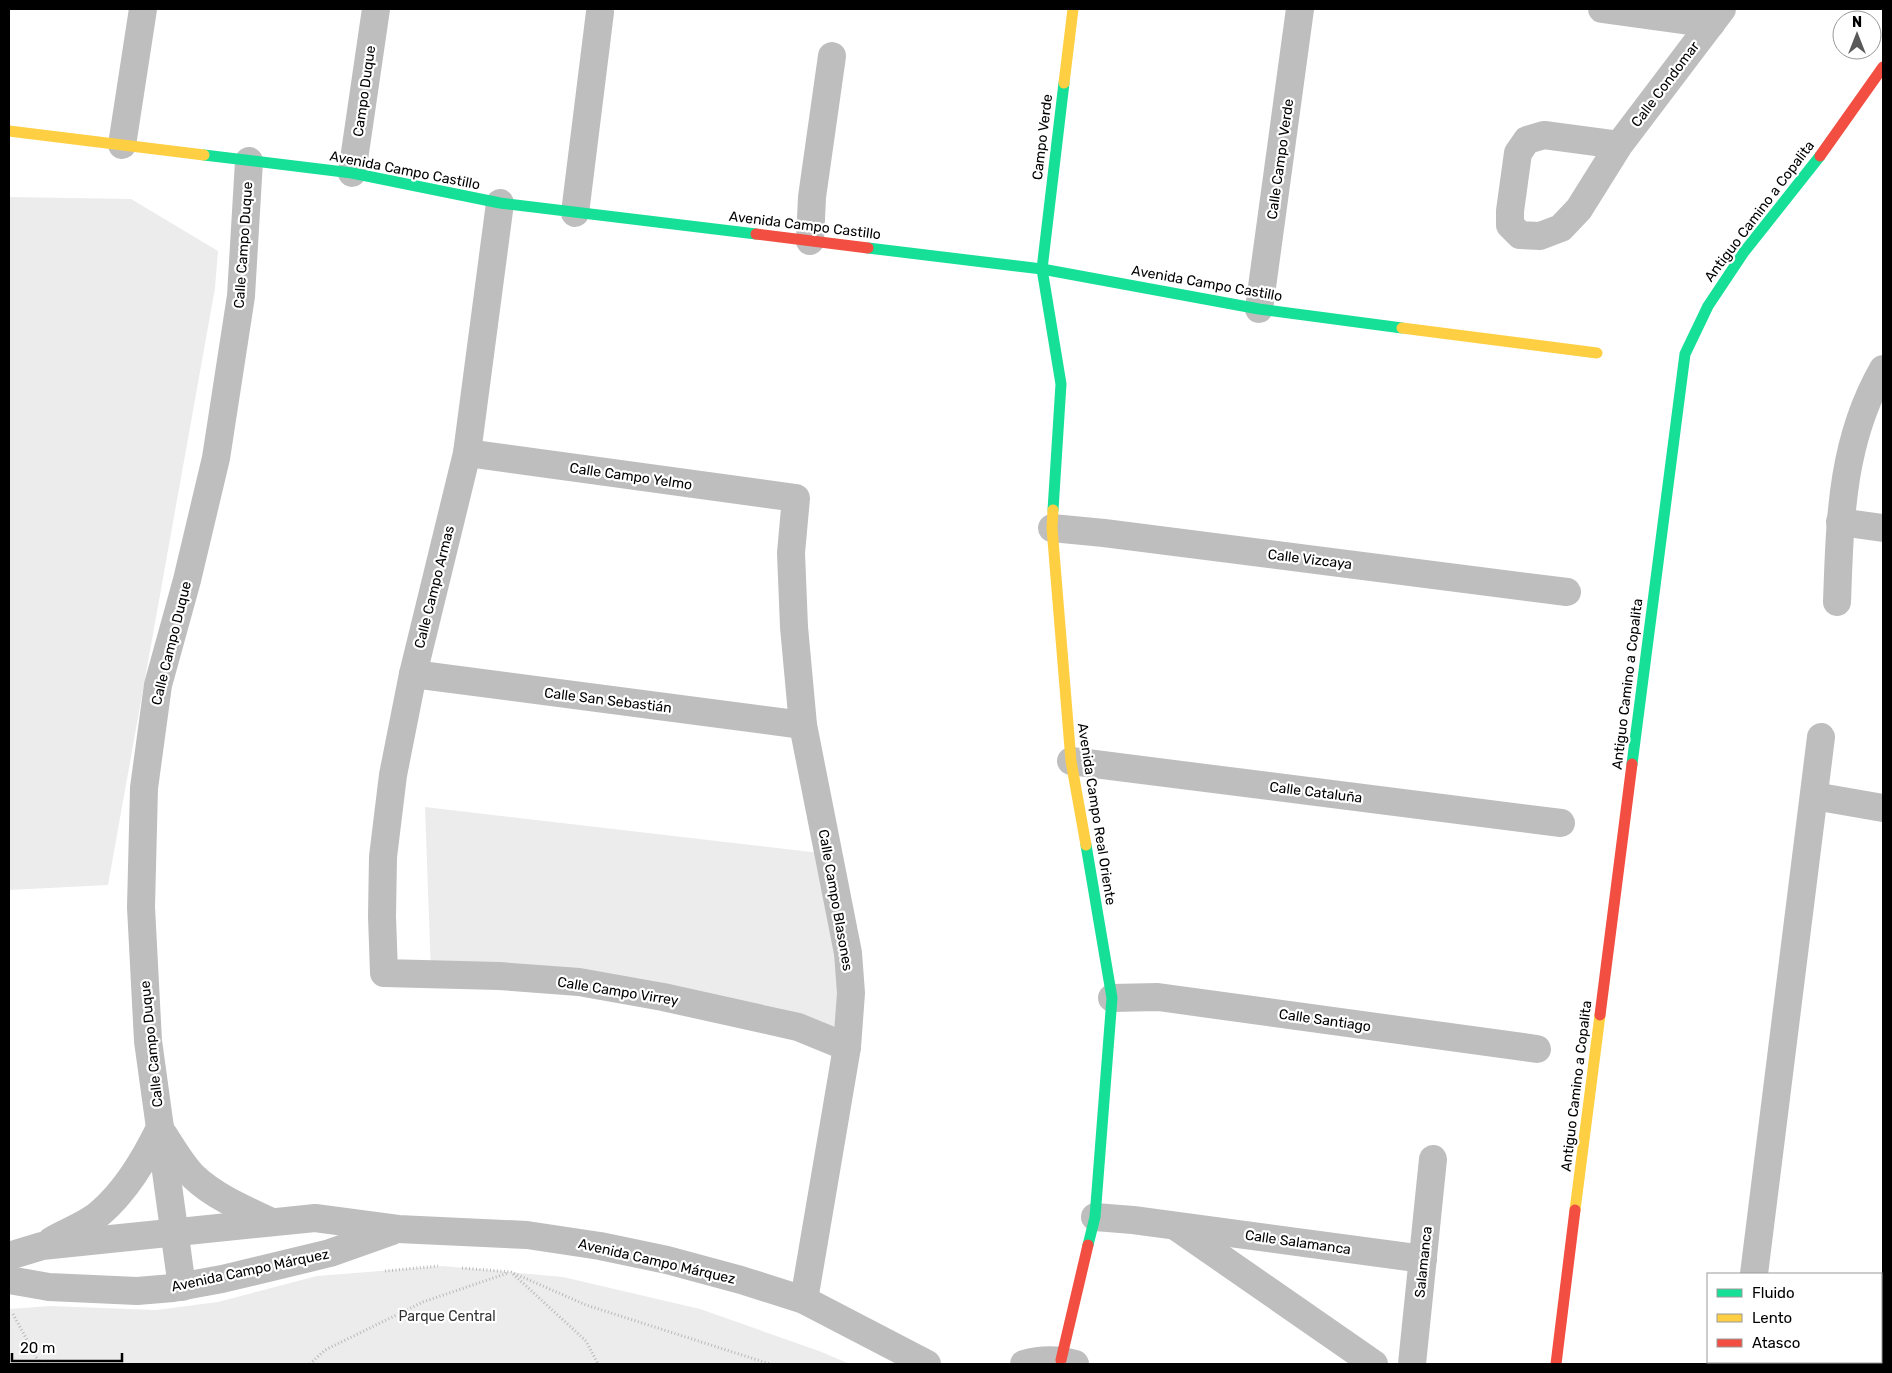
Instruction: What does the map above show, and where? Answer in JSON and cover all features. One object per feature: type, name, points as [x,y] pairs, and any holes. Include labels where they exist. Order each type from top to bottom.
[{"type":"street","points":[[122,145],[143,9]]},
{"type":"street","name":"Campo Duque","points":[[352,173],[376,9]]},
{"type":"street","name":"Campo Verde","points":[[1042,269],[1073,9]]},
{"type":"street","name":"Calle Campo Verde","points":[[1259,309],[1300,9]]},
{"type":"street","name":"Calle Condomar","points":[[1602,9],[1716,16]]},
{"type":"street","points":[[575,212],[600,12]]},
{"type":"street","name":"Calle Condomar","points":[[1619,145],[1716,16]]},
{"type":"street","points":[[810,241],[812,197],[832,56]]},
{"type":"street","name":"Antiguo Camino a Copalita","points":[[1556,1364],[1685,354],[1708,306],[1744,252],[1806,175],[1883,67]]},
{"type":"street","name":"Avenida Campo Castillo","points":[[9,131],[352,173],[500,203],[1042,269],[1259,309],[1597,353]]},
{"type":"street","name":"Calle Campo Duque","points":[[182,1287],[148,1041],[141,907],[144,788],[158,686],[187,580],[216,458],[241,296],[249,160]]},
{"type":"street","name":"Calle Campo Armas","points":[[384,973],[382,916],[383,857],[393,775],[413,674],[467,453],[500,203]]},
{"type":"street","name":"Avenida Campo Real Oriente","points":[[1042,269],[1061,384],[1052,528],[1071,761],[1112,998],[1095,1216],[1068,1362]]},
{"type":"street","points":[[1837,602],[1840,522],[1849,454],[1871,391],[1883,370]]},
{"type":"street","name":"Calle Campo Yelmo","points":[[467,453],[796,498]]},
{"type":"street","name":"Calle Campo Blasones","points":[[796,498],[791,553],[794,627],[803,725],[848,953],[851,993],[846,1047],[804,1300]]},
{"type":"street","points":[[1840,522],[1883,528]]},
{"type":"street","name":"Calle Vizcaya","points":[[1052,528],[1104,532],[1567,592]]},
{"type":"street","name":"Calle San Sebastián","points":[[413,674],[803,725]]},
{"type":"street","points":[[1754,1273],[1821,738]]},
{"type":"street","name":"Calle Cataluña","points":[[1071,761],[1560,822]]},
{"type":"street","points":[[1814,796],[1883,808]]},
{"type":"street","name":"Calle Campo Virrey","points":[[384,973],[499,976],[579,982],[663,997],[798,1028],[846,1047]]},
{"type":"street","name":"Calle Santiago","points":[[1112,998],[1158,997],[1537,1049]]},
{"type":"street","points":[[42,1246],[98,1215],[124,1187],[142,1163],[160,1128]]},
{"type":"street","name":"Calle Campo Duque","points":[[160,1128],[174,1152],[194,1177],[232,1203],[274,1223]]},
{"type":"street","name":"Salamanca","points":[[1412,1364],[1433,1159]]},
{"type":"street","name":"Calle Salamanca","points":[[1095,1216],[1423,1259]]},
{"type":"street","name":"Avenida Campo Márquez","points":[[9,1256],[42,1246],[315,1218],[398,1229],[527,1236],[600,1246],[667,1260],[741,1280],[804,1300],[927,1364]]},
{"type":"street","name":"Calle Salamanca","points":[[1173,1225],[1374,1364]]},
{"type":"street","name":"Avenida Campo Márquez","points":[[9,1280],[48,1287],[137,1290],[182,1287],[330,1253],[398,1229]]},
{"type":"street","points":[[1024,1364],[1038,1360],[1068,1362]]},
{"type":"path","points":[[310,1364],[325,1350],[422,1302],[510,1272],[586,1305],[770,1364]]},
{"type":"path","points":[[510,1272],[586,1341],[598,1364]]},
{"type":"path","points":[[11,1309],[40,1364]]},
{"type":"green space","points":[[9,197],[131,199],[218,251],[215,288],[108,885],[9,890]]},
{"type":"green space","points":[[425,807],[829,854],[847,1047],[738,1013],[431,974]]},
{"type":"green space","name":"Parque Central","points":[[443,1266],[563,1277],[700,1309],[819,1351],[850,1364],[9,1364],[9,1309],[50,1306],[156,1310],[218,1302],[317,1276]]},
{"type":"traffic: fast","points":[[1053,510],[1061,384],[1042,269],[1064,83]]},
{"type":"traffic: fast","points":[[204,155],[352,173],[500,203],[756,234]]},
{"type":"traffic: fast","points":[[1632,764],[1685,354],[1708,306],[1744,252],[1820,156]]},
{"type":"traffic: fast","points":[[868,248],[1042,269],[1259,309],[1402,328]]},
{"type":"traffic: fast","points":[[1086,845],[1112,998],[1095,1217],[1088,1245]]},
{"type":"traffic: slow","points":[[1064,83],[1073,9]]},
{"type":"traffic: slow","points":[[9,131],[204,155]]},
{"type":"traffic: slow","points":[[1402,328],[1597,353]]},
{"type":"traffic: slow","points":[[1053,510],[1052,528],[1071,761],[1086,845]]},
{"type":"traffic: slow","points":[[1575,1210],[1600,1015]]},
{"type":"traffic: jam","points":[[1820,156],[1883,67]]},
{"type":"traffic: jam","points":[[756,234],[868,248]]},
{"type":"traffic: jam","points":[[1600,1015],[1632,764]]},
{"type":"traffic: jam","points":[[1556,1364],[1575,1210]]},
{"type":"traffic: jam","points":[[1061,1360],[1088,1245]]}]
